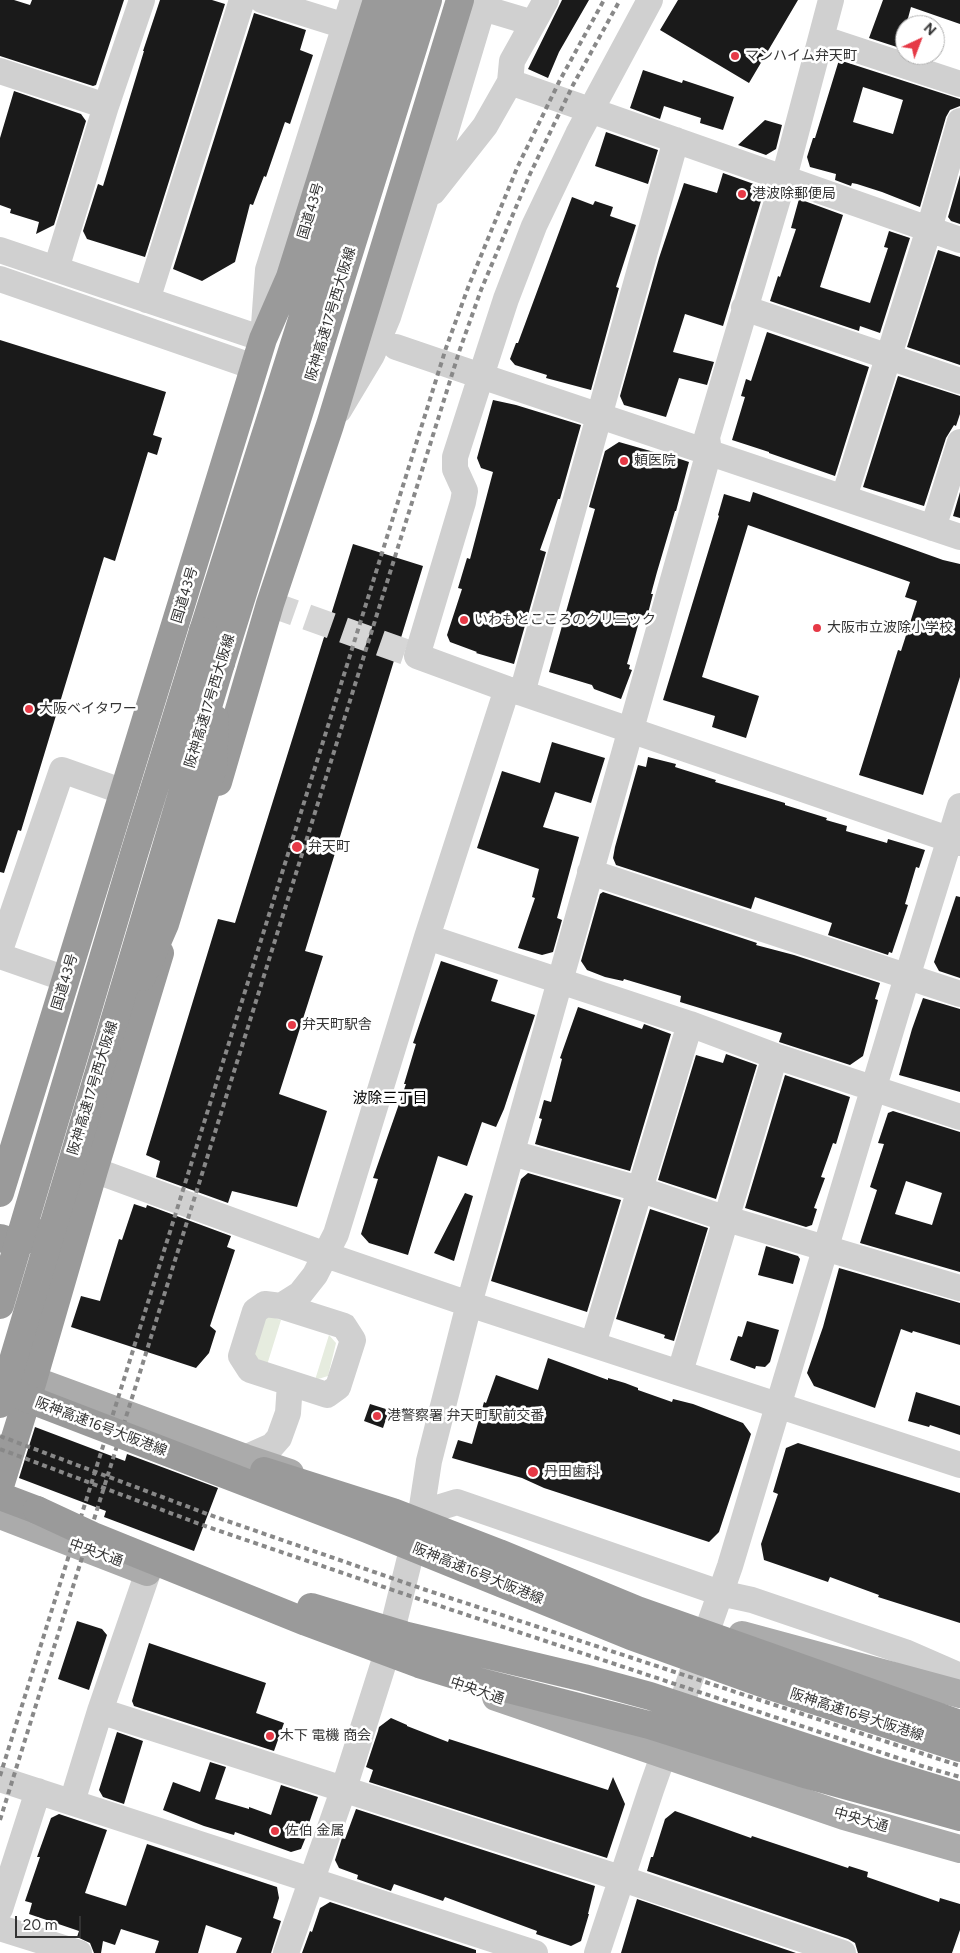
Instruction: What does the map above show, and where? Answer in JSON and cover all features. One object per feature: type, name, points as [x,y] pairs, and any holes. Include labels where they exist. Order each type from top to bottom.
[{"type":"highway","name":"国道43号","points":[[0,1193],[8,1135],[66,979],[254,367],[263,340],[290,277],[377,0]]},
{"type":"highway","name":"阪神高速17号西大阪線","points":[[0,1305],[136,845],[335,216],[401,0]]},
{"type":"highway","name":"阪神高速17号西大阪線","points":[[0,1404],[96,1079],[165,924],[213,767],[214,731],[221,663],[428,0]]},
{"type":"highway","points":[[0,1486],[174,908],[211,804],[270,604],[330,425],[367,300],[476,3]]},
{"type":"highway","points":[[0,1238],[10,1241],[31,1239],[54,1220],[72,1182],[140,958],[198,780],[237,715]]},
{"type":"highway","name":"阪神高速16号大阪港線","points":[[0,1388],[367,1529],[631,1636],[773,1687],[960,1748]]},
{"type":"highway","points":[[132,1439],[238,1463],[393,1512],[499,1552],[636,1610],[960,1724]]},
{"type":"highway","points":[[0,1496],[205,1572],[331,1613],[404,1635],[584,1678],[650,1696],[960,1796]]},
{"type":"highway","points":[[38,1510],[93,1536],[306,1622],[419,1664],[465,1678],[648,1725],[801,1773],[960,1817]]},
{"type":"main road","points":[[0,1369],[245,1458],[421,1513],[709,1626],[960,1694]]},
{"type":"main road","name":"中央大通","points":[[0,1515],[148,1572],[385,1659],[844,1816],[960,1848]]},
{"type":"street","points":[[56,269],[106,106],[142,0]]},
{"type":"street","points":[[147,300],[242,0]]},
{"type":"street","points":[[262,0],[345,26]]},
{"type":"street","points":[[0,250],[263,340],[268,270],[353,0]]},
{"type":"street","points":[[425,201],[485,126],[510,82],[512,61],[546,0]]},
{"type":"street","points":[[650,0],[590,110],[534,226],[506,299],[456,457],[455,469],[465,491],[464,502],[417,656],[955,841]]},
{"type":"street","points":[[286,1953],[310,1880],[344,1788],[385,1659],[421,1513],[430,1461],[469,1304],[709,452],[707,437],[784,178],[831,0]]},
{"type":"street","points":[[330,425],[372,355],[388,317],[425,201],[476,3],[533,24]]},
{"type":"street","points":[[821,38],[960,84]]},
{"type":"street","points":[[0,71],[106,106]]},
{"type":"street","points":[[510,82],[960,240]]},
{"type":"street","points":[[844,497],[890,357],[960,121]]},
{"type":"street","points":[[281,1306],[300,1294],[321,1265],[336,1234],[427,937],[515,691],[600,416],[676,140]]},
{"type":"street","points":[[0,279],[254,367]]},
{"type":"street","points":[[744,308],[960,381]]},
{"type":"street","points":[[396,347],[960,537]]},
{"type":"street","points":[[933,528],[960,442]]},
{"type":"street","points":[[0,950],[62,770],[124,792]]},
{"type":"street","points":[[597,1953],[730,1566],[907,977],[955,841],[960,806]]},
{"type":"street","points":[[590,872],[960,994]]},
{"type":"street","points":[[427,937],[560,980],[690,1024],[775,1056],[960,1117]]},
{"type":"street","points":[[0,956],[66,979]]},
{"type":"street","points":[[593,1344],[690,1024]]},
{"type":"street","points":[[680,1372],[775,1056]]},
{"type":"street","points":[[512,1153],[639,1189],[727,1219],[960,1288]]},
{"type":"street","points":[[94,1170],[321,1265],[469,1304],[960,1465]]},
{"type":"street","points":[[321,1265],[317,1300],[325,1319]]},
{"type":"street","points":[[265,1304],[281,1306],[344,1326],[352,1340],[338,1387],[327,1395],[250,1370],[241,1356],[255,1311],[265,1304]]},
{"type":"street","points":[[245,1458],[272,1446],[279,1438],[288,1413],[290,1383]]},
{"type":"street","points":[[421,1513],[457,1502],[720,1593],[752,1600],[905,1652],[960,1676]]},
{"type":"street","points":[[72,1802],[100,1711],[148,1572]]},
{"type":"street","points":[[100,1711],[623,1878],[843,1953]]},
{"type":"street","points":[[0,1779],[310,1880],[496,1947],[535,1953]]},
{"type":"street","points":[[0,1909],[38,1791]]},
{"type":"street","points":[[0,1928],[79,1953]]},
{"type":"shaded area","points":[[269,1316],[281,1320],[267,1365],[252,1355],[262,1322]]},
{"type":"shaded area","points":[[329,1335],[336,1343],[328,1376],[315,1380]]},
{"type":"building","points":[[0,0],[14,0],[30,5],[32,0],[124,0],[96,85],[93,86],[0,56]]},
{"type":"building","points":[[160,0],[212,0],[225,4],[145,257],[87,239],[83,231],[98,184],[103,186]]},
{"type":"building","points":[[562,0],[589,0],[559,52],[548,78],[528,69]]},
{"type":"building","name":"マンハイム弁天町","points":[[678,0],[798,0],[749,83],[660,30]]},
{"type":"building","points":[[883,0],[960,0],[960,24],[945,19],[945,15],[934,15],[911,7],[909,15],[895,15],[895,46],[869,38]]},
{"type":"building","points":[[254,13],[306,30],[300,50],[313,55],[290,124],[285,122],[266,177],[264,176],[253,205],[250,204],[235,262],[202,281],[173,269]]},
{"type":"building","points":[[839,60],[960,99],[960,106],[950,110],[946,117],[920,207],[857,184],[852,183],[851,186],[835,180],[836,174],[810,167],[807,157],[813,138],[815,138]],"holes":[[[863,87],[903,100],[893,134],[853,122]]]},
{"type":"building","points":[[643,70],[682,83],[683,80],[734,97],[723,130],[700,123],[701,118],[664,106],[660,119],[630,108]]},
{"type":"building","points":[[14,91],[81,114],[86,121],[54,225],[36,234],[39,222],[10,213],[11,209],[0,205],[0,138]]},
{"type":"building","points":[[765,120],[782,125],[776,149],[766,155],[738,145]]},
{"type":"building","points":[[606,132],[658,150],[648,184],[595,166]]},
{"type":"building","points":[[723,173],[765,188],[723,326],[685,314],[673,352],[714,362],[707,385],[679,378],[666,417],[624,405],[620,396],[659,258],[684,183],[717,193]]},
{"type":"building","points":[[960,175],[960,224],[951,221],[948,217]]},
{"type":"building","points":[[572,197],[593,205],[595,201],[613,207],[610,216],[636,225],[616,287],[619,288],[591,390],[546,378],[547,375],[515,365],[510,359],[516,343],[518,343]]},
{"type":"building","points":[[799,199],[843,215],[820,287],[870,303],[888,248],[884,247],[889,231],[910,238],[880,333],[860,326],[859,331],[770,301],[796,229],[791,228]]},
{"type":"building","points":[[938,250],[960,257],[960,365],[907,347]]},
{"type":"building","points":[[767,332],[869,367],[835,476],[732,440],[745,397],[741,396],[746,379],[751,381]]},
{"type":"building","name":"大阪ベイタワー","points":[[0,340],[166,392],[153,435],[162,438],[157,455],[148,452],[115,561],[104,557],[21,831],[18,830],[4,873],[0,872]]},
{"type":"building","points":[[898,376],[960,396],[960,414],[956,426],[954,425],[946,438],[924,506],[863,487]]},
{"type":"building","points":[[493,400],[581,425],[560,499],[558,499],[540,550],[546,552],[514,664],[476,653],[450,642],[447,635],[462,589],[458,588],[467,558],[470,559],[493,472],[481,468],[477,458]]},
{"type":"building","points":[[619,442],[689,462],[651,594],[653,594],[647,617],[641,615],[627,664],[630,665],[629,669],[632,670],[621,699],[594,689],[592,685],[549,672],[595,509],[589,507],[605,451]]},
{"type":"building","points":[[753,492],[943,560],[960,564],[960,677],[923,795],[859,775],[898,650],[901,651],[917,601],[905,597],[910,582],[748,525],[702,677],[759,696],[746,738],[712,727],[715,716],[663,700],[724,494],[750,502]]},
{"type":"building","points":[[960,492],[960,518],[953,516]]},
{"type":"building","points":[[353,544],[423,566],[305,951],[323,956],[279,1094],[327,1111],[297,1207],[232,1191],[228,1203],[156,1177],[160,1161],[146,1155],[218,919],[235,923]]},
{"type":"building","points":[[552,742],[605,758],[591,803],[555,792],[543,827],[579,837],[557,918],[562,920],[553,952],[542,955],[518,948],[535,898],[532,897],[539,869],[477,848],[502,771],[540,783]]},
{"type":"building","points":[[648,757],[676,764],[675,767],[716,780],[715,782],[827,818],[826,820],[847,826],[846,831],[887,843],[888,839],[925,850],[919,868],[916,867],[905,904],[908,905],[892,953],[889,952],[888,955],[828,935],[832,923],[755,897],[751,909],[616,865],[613,858],[615,847],[638,765],[646,767]]},
{"type":"building","points":[[603,892],[757,943],[756,945],[794,955],[880,983],[875,999],[878,1000],[863,1056],[850,1065],[779,1042],[782,1033],[680,1002],[681,996],[624,979],[623,981],[605,977],[587,970],[581,961],[600,894]]},
{"type":"building","points":[[956,896],[960,897],[960,978],[939,971],[934,962]]},
{"type":"building","points":[[441,961],[498,980],[491,1001],[535,1015],[504,1109],[496,1127],[482,1122],[467,1166],[438,1156],[408,1255],[369,1243],[361,1234],[378,1179],[373,1178],[406,1084],[404,1084],[416,1044],[413,1043]]},
{"type":"building","points":[[923,998],[960,1009],[960,1092],[899,1075]]},
{"type":"building","points":[[578,1007],[642,1029],[644,1024],[671,1034],[630,1171],[535,1144],[542,1119],[539,1118],[544,1100],[551,1102],[562,1059],[560,1058]]},
{"type":"building","points":[[726,1054],[757,1065],[716,1199],[658,1180],[696,1055],[723,1063]]},
{"type":"building","points":[[785,1075],[850,1097],[836,1144],[833,1143],[821,1177],[825,1178],[814,1208],[817,1209],[812,1225],[806,1227],[745,1208]]},
{"type":"building","points":[[893,1111],[960,1132],[960,1272],[860,1243],[877,1190],[870,1187],[884,1144],[878,1143],[888,1113]],"holes":[[[906,1181],[942,1193],[932,1225],[895,1214]]]},
{"type":"building","points":[[528,1173],[621,1200],[587,1312],[491,1281],[521,1179]]},
{"type":"building","points":[[465,1193],[473,1196],[454,1261],[434,1253]]},
{"type":"building","points":[[134,1204],[146,1208],[147,1205],[231,1236],[227,1247],[235,1250],[210,1326],[216,1331],[209,1353],[196,1368],[71,1327],[81,1296],[100,1301],[119,1239],[122,1240]]},
{"type":"building","points":[[650,1209],[708,1228],[674,1341],[664,1338],[665,1335],[616,1319]]},
{"type":"building","points":[[766,1246],[798,1256],[800,1259],[793,1284],[758,1275]]},
{"type":"building","points":[[839,1268],[960,1303],[960,1345],[901,1329],[875,1408],[814,1386],[807,1373],[823,1327]]},
{"type":"building","points":[[747,1321],[779,1330],[770,1362],[765,1367],[756,1366],[755,1369],[730,1360],[738,1336],[742,1337]]},
{"type":"building","points":[[548,1358],[608,1380],[608,1378],[625,1383],[638,1388],[638,1390],[672,1402],[673,1399],[693,1404],[743,1423],[751,1434],[719,1532],[709,1542],[544,1488],[522,1478],[452,1458],[458,1440],[472,1444],[484,1402],[486,1403],[496,1375],[538,1390]]},
{"type":"building","points":[[916,1392],[960,1406],[960,1435],[930,1425],[929,1427],[908,1421]]},
{"type":"building","name":"港警察署 弁天町駅前交番","points":[[370,1404],[389,1410],[383,1428],[364,1421]]},
{"type":"building","points":[[35,1427],[125,1461],[127,1454],[218,1488],[194,1551],[104,1517],[106,1511],[19,1478]]},
{"type":"building","points":[[798,1443],[960,1493],[960,1623],[878,1597],[879,1595],[830,1577],[828,1582],[764,1560],[761,1544],[778,1494],[773,1492],[786,1448]]},
{"type":"building","points":[[77,1621],[102,1629],[107,1635],[89,1690],[58,1679]]},
{"type":"building","points":[[149,1643],[266,1683],[256,1713],[284,1723],[274,1751],[134,1706],[132,1701]]},
{"type":"building","points":[[391,1718],[448,1742],[449,1739],[608,1790],[613,1777],[625,1804],[607,1858],[369,1782],[373,1770],[366,1767],[379,1727]]},
{"type":"building","points":[[117,1732],[143,1741],[124,1804],[103,1797],[99,1790]]},
{"type":"building","points":[[210,1762],[226,1767],[215,1799],[249,1809],[249,1807],[271,1815],[281,1785],[318,1797],[308,1826],[310,1827],[301,1849],[291,1852],[235,1832],[234,1835],[204,1826],[163,1810],[173,1782],[200,1792]]},
{"type":"building","points":[[356,1809],[595,1886],[581,1941],[571,1946],[536,1934],[537,1931],[445,1897],[443,1901],[394,1884],[391,1891],[357,1879],[358,1875],[339,1868],[335,1860],[342,1838],[345,1839]]},
{"type":"building","points":[[675,1811],[751,1838],[752,1836],[848,1868],[849,1866],[868,1872],[867,1877],[939,1902],[940,1898],[960,1904],[960,1930],[952,1953],[858,1953],[855,1943],[848,1939],[647,1871],[665,1819]]},
{"type":"building","points":[[59,1814],[107,1830],[85,1893],[126,1906],[147,1844],[277,1887],[279,1898],[273,1918],[281,1921],[271,1953],[236,1953],[242,1938],[206,1925],[198,1953],[155,1953],[159,1941],[121,1929],[115,1945],[103,1941],[101,1953],[94,1953],[90,1943],[77,1937],[79,1931],[29,1914],[32,1903],[25,1901],[40,1857],[37,1857],[51,1818]]},
{"type":"building","points":[[637,1899],[796,1953],[621,1953]]},
{"type":"building","points":[[330,1902],[476,1950],[476,1953],[302,1953],[320,1908]]},
{"type":"tunnel","points":[[270,604],[417,656]]},
{"type":"railway","points":[[0,1776],[446,348],[469,285],[517,168],[560,80],[604,0]]},
{"type":"railway","points":[[0,1820],[459,352],[481,290],[530,174],[573,85],[620,0]]},
{"type":"railway","points":[[0,1436],[210,1515],[426,1590],[960,1766]]},
{"type":"railway","points":[[0,1449],[205,1526],[422,1600],[960,1777]]},
{"type":"place","name":"マンハイム弁天町","points":[[735,56]]},
{"type":"place","name":"港波除郵便局","points":[[742,194]]},
{"type":"place","name":"頼医院","points":[[624,461]]},
{"type":"place","name":"いわもとこころのクリニック","points":[[464,620]]},
{"type":"place","name":"大阪市立波除小学校","points":[[817,628]]},
{"type":"place","name":"大阪ベイタワー","points":[[29,709]]},
{"type":"place","name":"弁天町","points":[[297,847]]},
{"type":"place","name":"弁天町駅舎","points":[[292,1025]]},
{"type":"place","name":"港警察署 弁天町駅前交番","points":[[377,1416]]},
{"type":"place","name":"丹田歯科","points":[[533,1472]]},
{"type":"place","name":"木下 電機 商会","points":[[270,1736]]},
{"type":"place","name":"佐伯 金属","points":[[275,1831]]},
{"type":"district","name":"波除三丁目","points":[[390,1099]]}]
